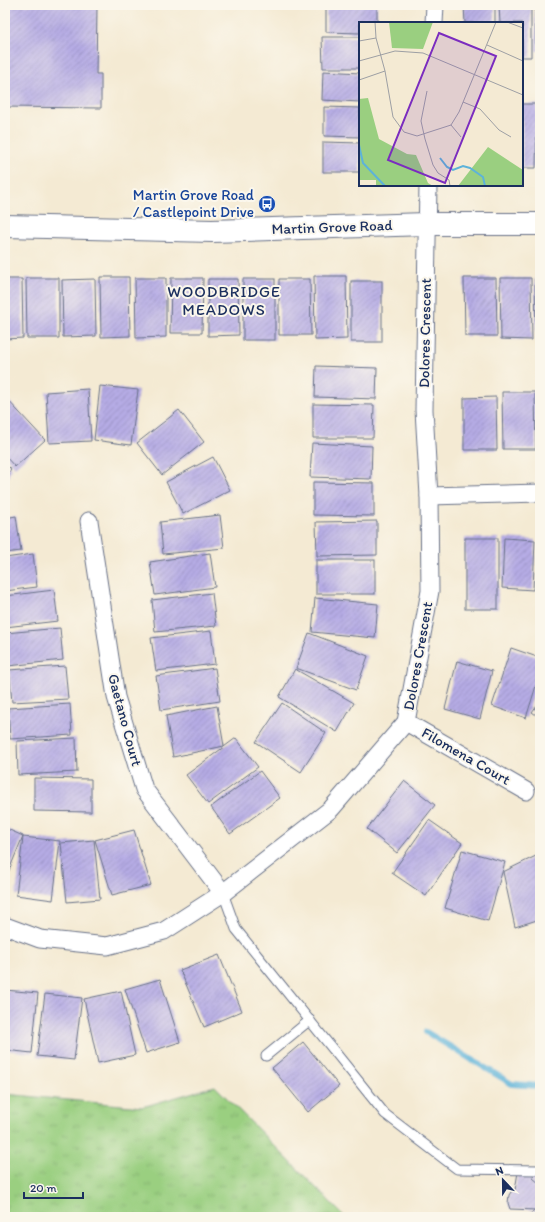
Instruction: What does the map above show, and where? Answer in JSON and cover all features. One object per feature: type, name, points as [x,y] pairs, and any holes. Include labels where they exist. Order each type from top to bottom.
[{"type":"street","points":[[434,22],[435,5]]},
{"type":"street","name":"Dolores Crescent","points":[[5,926],[40,939],[108,946],[164,931],[223,893],[331,809],[406,722],[430,591],[429,496],[424,410],[426,224],[428,186]]},
{"type":"street","name":"Martin Grove Road","points":[[5,226],[212,231],[426,224],[540,224]]},
{"type":"street","points":[[429,496],[540,493]]},
{"type":"street","name":"Gaetano Court","points":[[89,521],[116,697],[144,788],[223,893]]},
{"type":"street","name":"Filomena Court","points":[[406,722],[526,791]]},
{"type":"lane","points":[[223,893],[236,929],[385,1114],[457,1169],[540,1170]]},
{"type":"lane","points":[[266,1056],[310,1020]]},
{"type":"green space","points":[[215,1086],[345,1217],[5,1217],[5,1094],[142,1107]]},
{"type":"building","points":[[5,5],[97,5],[96,74],[101,74],[101,108],[5,107]]},
{"type":"building","points":[[326,5],[377,5],[377,22],[359,22],[359,33],[326,32]]},
{"type":"building","points":[[464,5],[495,5],[495,22],[465,22]]},
{"type":"building","points":[[499,5],[531,5],[531,57],[523,57],[523,22],[500,22]]},
{"type":"building","points":[[535,5],[540,5],[540,51],[536,51]]},
{"type":"building","points":[[322,37],[359,37],[359,68],[323,68]]},
{"type":"building","points":[[323,71],[359,73],[359,102],[322,100]]},
{"type":"building","points":[[523,104],[537,104],[536,168],[523,168]]},
{"type":"building","points":[[324,107],[359,108],[359,137],[324,136]]},
{"type":"building","points":[[323,142],[359,143],[359,172],[323,172]]},
{"type":"building","points":[[314,276],[346,276],[347,339],[315,340]]},
{"type":"building","points":[[100,277],[129,277],[130,336],[101,337]]},
{"type":"building","points":[[26,278],[59,278],[59,338],[27,338]]},
{"type":"building","points":[[135,278],[166,278],[166,337],[136,338]]},
{"type":"building","points":[[171,278],[203,278],[202,333],[170,333]]},
{"type":"building","points":[[464,278],[496,278],[497,336],[465,336]]},
{"type":"building","points":[[500,278],[531,278],[532,340],[501,339]]},
{"type":"building","points":[[540,278],[540,335],[536,335],[535,279]]},
{"type":"building","points":[[5,279],[22,279],[23,338],[5,339]]},
{"type":"building","points":[[95,279],[96,336],[63,337],[62,280]]},
{"type":"building","points":[[208,279],[238,279],[239,335],[208,336]]},
{"type":"building","points":[[243,279],[275,279],[275,340],[243,340]]},
{"type":"building","points":[[279,279],[310,279],[311,335],[279,335]]},
{"type":"building","points":[[351,281],[382,281],[382,342],[351,342]]},
{"type":"building","points":[[316,366],[377,368],[376,399],[315,397]]},
{"type":"building","points":[[100,386],[138,390],[131,445],[94,440]]},
{"type":"building","points":[[88,389],[91,441],[49,443],[46,392]]},
{"type":"building","points":[[502,392],[535,392],[536,449],[503,449]]},
{"type":"building","points":[[5,397],[45,440],[15,467],[5,456]]},
{"type":"building","points":[[496,397],[497,450],[464,450],[464,398]]},
{"type":"building","points":[[313,404],[374,405],[373,438],[313,438]]},
{"type":"building","points":[[179,410],[204,442],[162,475],[137,443]]},
{"type":"building","points":[[312,443],[372,446],[371,479],[310,477]]},
{"type":"building","points":[[213,457],[230,490],[183,514],[166,482]]},
{"type":"building","points":[[5,466],[11,468],[5,487]]},
{"type":"building","points":[[313,482],[374,483],[374,516],[313,515]]},
{"type":"building","points":[[220,515],[224,548],[163,554],[160,522]]},
{"type":"building","points":[[16,516],[21,551],[5,553],[5,518]]},
{"type":"building","points":[[377,521],[377,555],[317,556],[316,522]]},
{"type":"building","points":[[465,538],[498,538],[498,609],[465,609]]},
{"type":"building","points":[[504,538],[535,540],[533,590],[502,588]]},
{"type":"building","points":[[210,553],[215,587],[155,595],[150,562]]},
{"type":"building","points":[[33,554],[37,587],[5,591],[5,558]]},
{"type":"building","points":[[316,560],[375,560],[375,594],[316,594]]},
{"type":"building","points":[[539,573],[540,588],[538,588]]},
{"type":"building","points":[[54,590],[58,621],[5,627],[5,596]]},
{"type":"building","points":[[212,593],[216,626],[155,632],[152,600]]},
{"type":"building","points":[[315,598],[378,604],[375,638],[312,632]]},
{"type":"building","points":[[60,628],[63,660],[8,666],[5,633]]},
{"type":"building","points":[[211,631],[215,664],[156,671],[151,638]]},
{"type":"building","points":[[309,633],[368,656],[356,690],[296,668]]},
{"type":"building","points":[[511,648],[540,658],[540,673],[526,718],[492,706]]},
{"type":"building","points":[[457,661],[492,671],[480,719],[445,709]]},
{"type":"building","points":[[65,666],[68,699],[12,702],[9,670]]},
{"type":"building","points":[[215,668],[220,701],[161,710],[156,676]]},
{"type":"building","points":[[295,669],[354,703],[337,732],[279,697]]},
{"type":"building","points":[[540,701],[540,718],[532,712]]},
{"type":"building","points":[[282,703],[326,733],[301,772],[256,742]]},
{"type":"building","points":[[70,704],[72,735],[10,739],[8,708]]},
{"type":"building","points":[[217,706],[224,746],[173,757],[166,716]]},
{"type":"building","points":[[76,738],[77,772],[18,775],[17,741]]},
{"type":"building","points":[[236,738],[258,767],[208,804],[186,775]]},
{"type":"building","points":[[260,771],[280,798],[230,834],[211,807]]},
{"type":"building","points":[[34,778],[91,779],[91,812],[34,811]]},
{"type":"building","points":[[404,781],[435,805],[397,853],[367,829]]},
{"type":"building","points":[[429,820],[462,843],[426,896],[392,873]]},
{"type":"building","points":[[5,828],[23,836],[5,880]]},
{"type":"building","points":[[134,830],[151,885],[112,895],[95,840]]},
{"type":"building","points":[[23,837],[60,841],[53,900],[16,895]]},
{"type":"building","points":[[94,840],[100,899],[67,902],[61,843]]},
{"type":"building","points":[[462,850],[505,862],[488,921],[445,908]]},
{"type":"building","points":[[540,854],[540,919],[515,927],[503,872]]},
{"type":"building","points":[[219,955],[242,1011],[204,1027],[180,970]]},
{"type":"building","points":[[160,979],[180,1042],[146,1053],[125,989]]},
{"type":"building","points":[[5,990],[38,993],[32,1053],[5,1050]]},
{"type":"building","points":[[121,991],[135,1055],[98,1063],[84,999]]},
{"type":"building","points":[[45,994],[82,998],[74,1060],[37,1056]]},
{"type":"building","points":[[303,1042],[339,1086],[308,1112],[272,1068]]},
{"type":"building","points":[[518,1172],[534,1175],[533,1178],[540,1184],[540,1217],[530,1217],[530,1214],[536,1210],[510,1209],[508,1203],[509,1195],[513,1189],[515,1190]]},
{"type":"waterway","points":[[426,1032],[512,1084],[540,1086]]},
{"type":"place","name":"Martin Grove Road / Castlepoint Drive","points":[[267,204]]},
{"type":"district","name":"WOODBRIDGE MEADOWS","points":[[224,300]]}]
